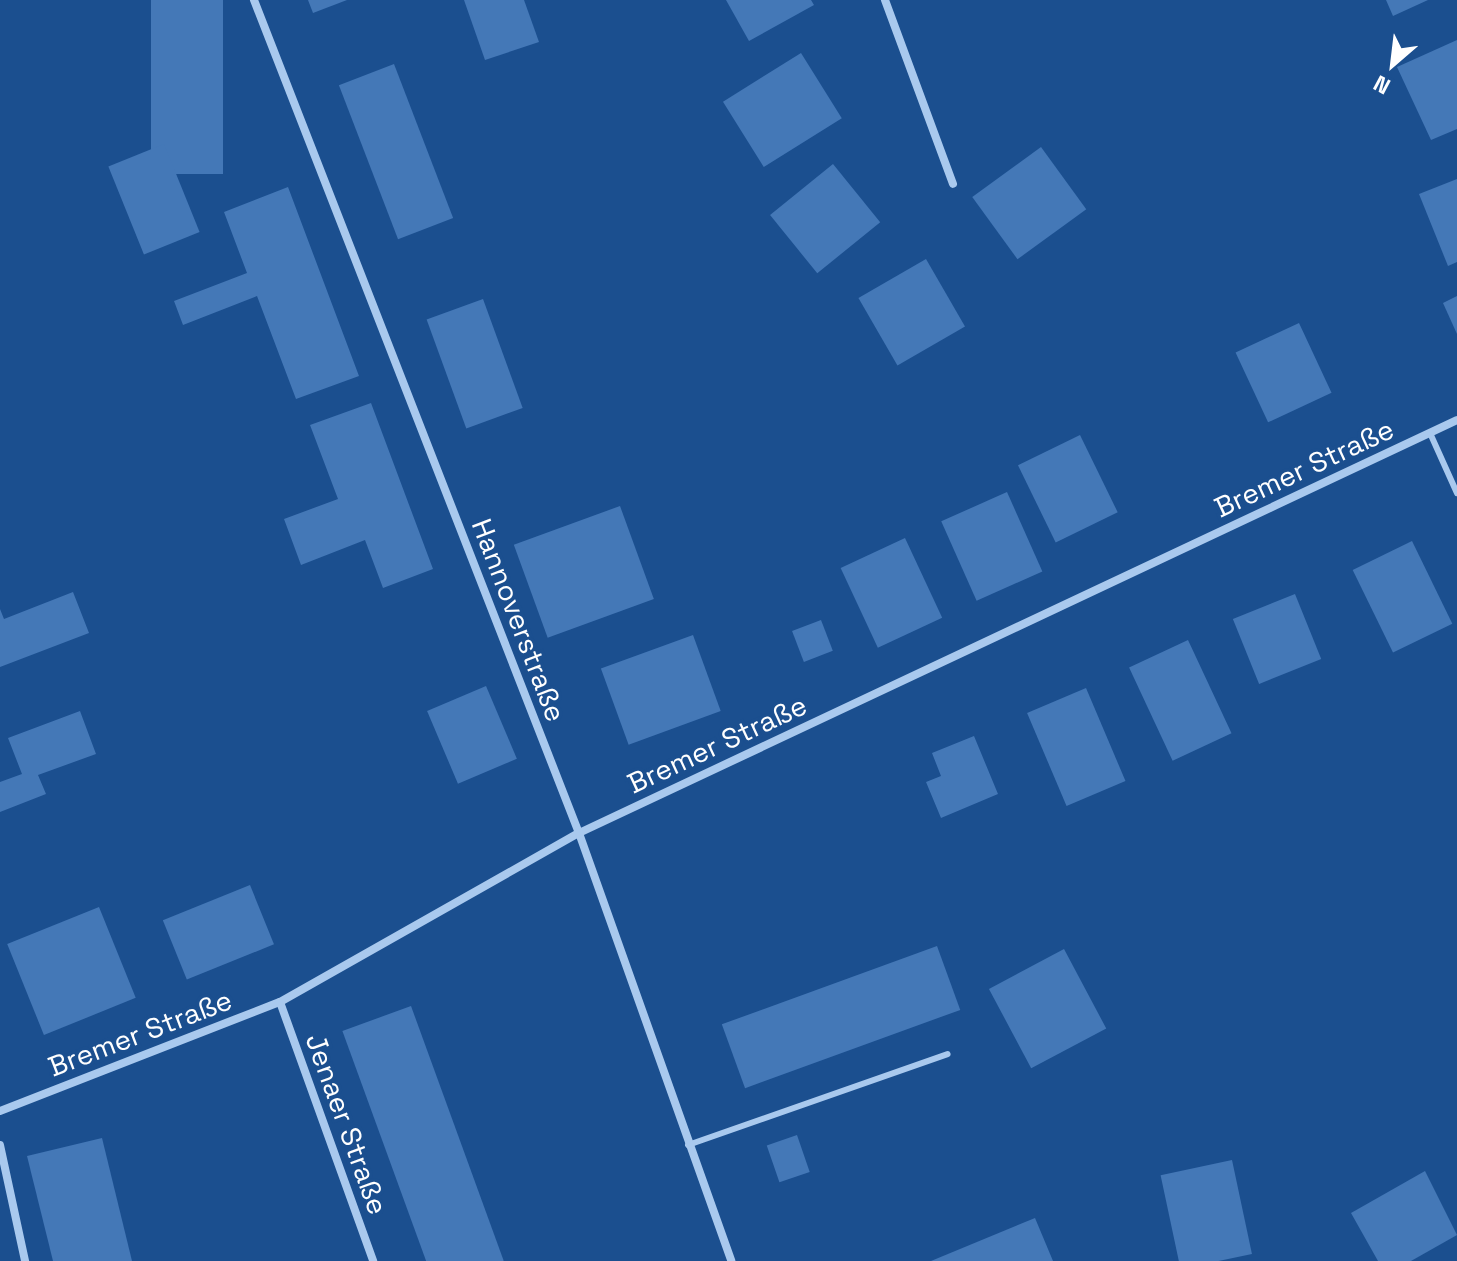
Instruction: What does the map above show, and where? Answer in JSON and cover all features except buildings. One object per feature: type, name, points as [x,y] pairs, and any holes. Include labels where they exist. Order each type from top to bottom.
[{"type":"street","name":"Hannoverstraße","points":[[254,0],[579,833],[731,1261]]},
{"type":"street","points":[[885,0],[953,184]]},
{"type":"street","name":"Bremer Straße","points":[[0,1111],[280,1002],[579,833],[1457,420]]},
{"type":"street","name":"Jenaer Straße","points":[[280,1002],[373,1261]]},
{"type":"street","points":[[0,1145],[25,1261]]},
{"type":"lane","points":[[1430,433],[1457,493]]},
{"type":"lane","points":[[688,1145],[948,1054]]}]
